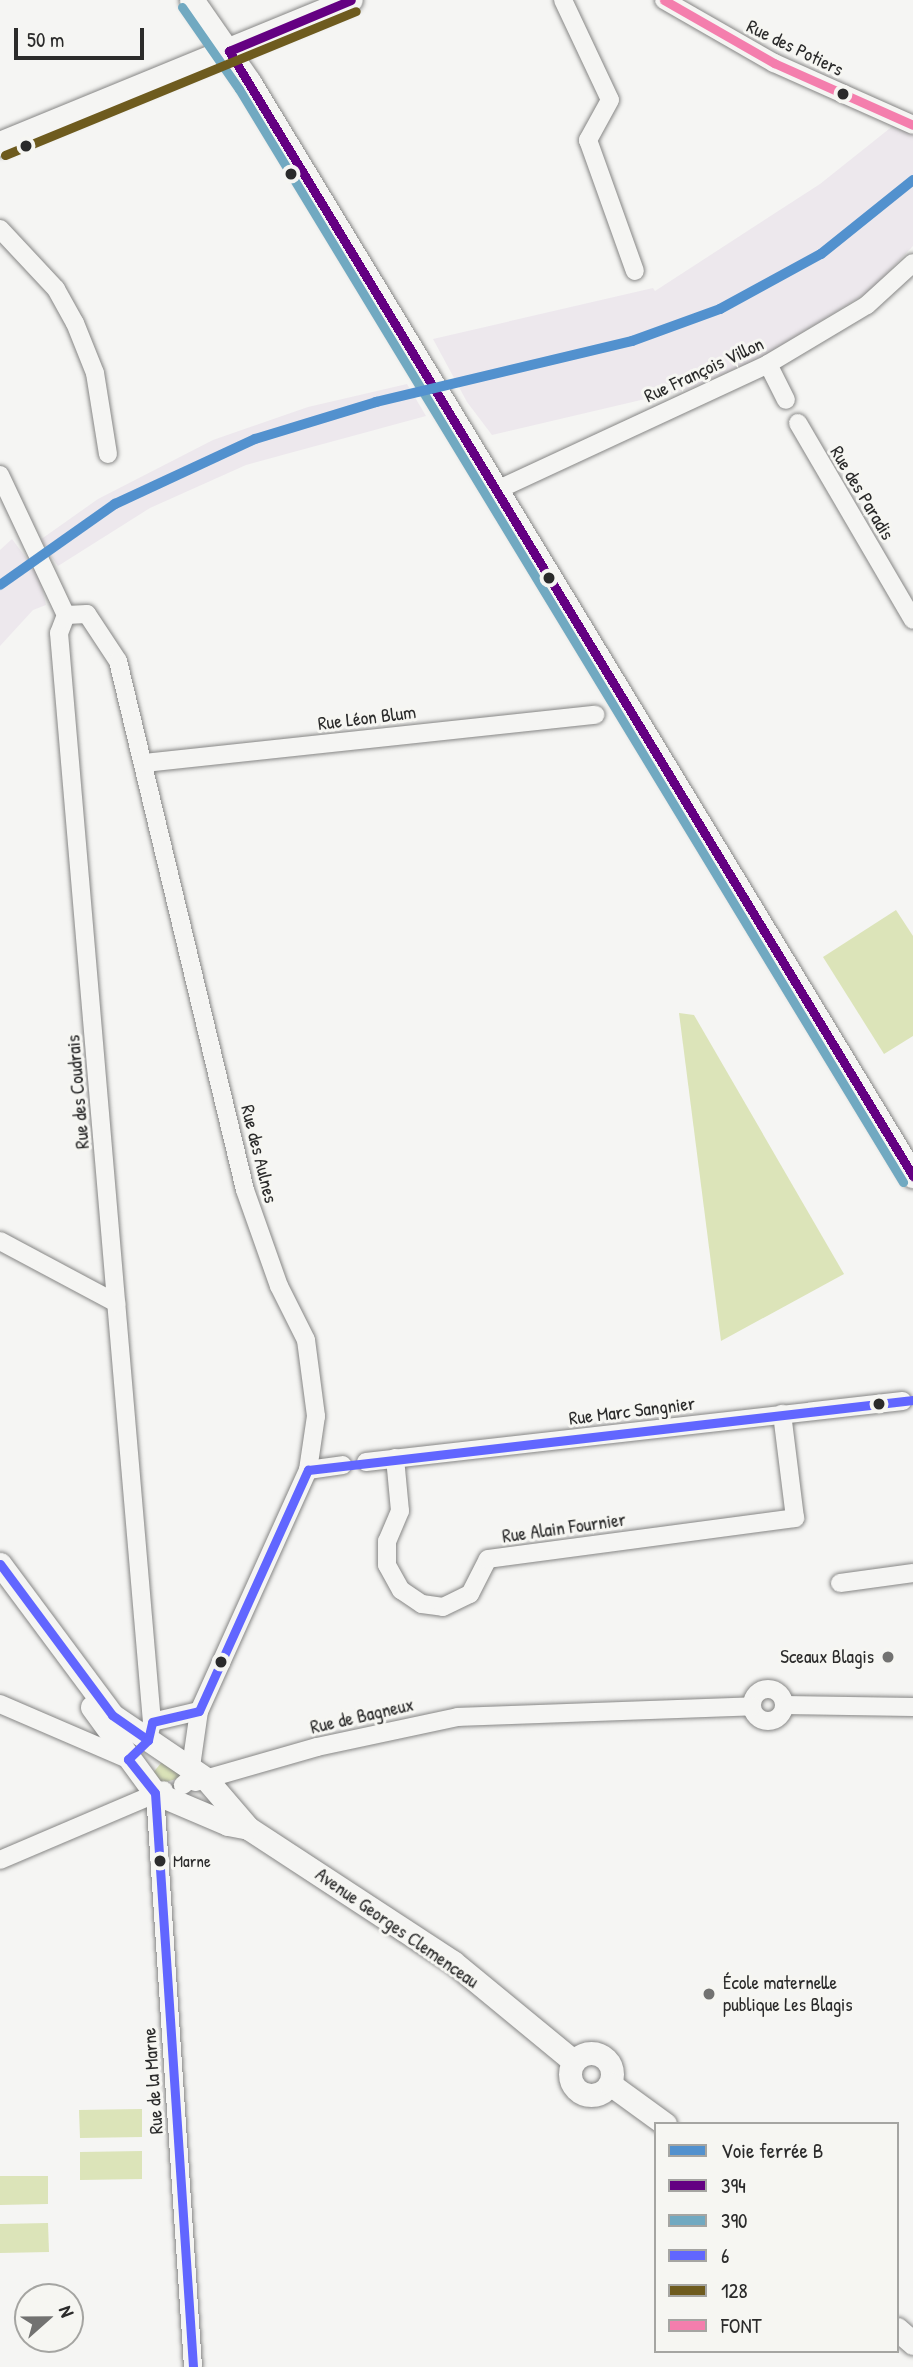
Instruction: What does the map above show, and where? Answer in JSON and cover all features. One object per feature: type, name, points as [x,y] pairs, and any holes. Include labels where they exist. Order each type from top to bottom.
[{"type":"main road","points":[[192,0],[229,51],[913,1176]]},
{"type":"main road","points":[[0,144],[351,0]]},
{"type":"street","points":[[563,0],[610,100],[588,140],[635,271]]},
{"type":"street","name":"Rue des Potiers","points":[[664,0],[774,63],[913,125]]},
{"type":"street","points":[[0,229],[56,289],[75,323],[95,373],[108,454]]},
{"type":"street","name":"Rue François Villon","points":[[497,490],[768,364],[867,305],[913,262]]},
{"type":"street","points":[[768,364],[786,400]]},
{"type":"street","name":"Rue des Paradis","points":[[798,423],[913,620]]},
{"type":"street","points":[[0,475],[66,615]]},
{"type":"street","name":"Rue des Aulnes","points":[[66,615],[76,611],[87,614],[108,640],[118,661],[245,1189],[279,1286],[306,1340],[316,1416],[308,1470],[199,1711],[193,1778]]},
{"type":"street","name":"Rue des Coudrais","points":[[66,615],[59,633],[155,1738]]},
{"type":"street","name":"Rue Léon Blum","points":[[144,763],[595,715]]},
{"type":"street","points":[[0,1241],[116,1303]]},
{"type":"street","name":"Rue Marc Sangnier","points":[[366,1462],[902,1401]]},
{"type":"street","name":"Rue Alain Fournier","points":[[395,1458],[400,1511],[387,1541],[387,1565],[401,1590],[422,1604],[443,1607],[470,1594],[488,1559],[795,1518],[782,1414]]},
{"type":"street","points":[[308,1470],[343,1465]]},
{"type":"street","points":[[0,1564],[32,1608],[52,1651],[106,1743]]},
{"type":"street","points":[[840,1583],[913,1573]]},
{"type":"street","name":"Avenue Georges Clemenceau","points":[[32,1608],[112,1715],[155,1738],[193,1778],[226,1801],[248,1828],[453,1962],[573,2061]]},
{"type":"street","name":"Rue de Bagneux","points":[[0,1860],[193,1778],[236,1770],[317,1747],[458,1717],[743,1707],[758,1692],[770,1689],[781,1695],[784,1704],[913,1707]]},
{"type":"street","points":[[0,1704],[106,1743],[134,1766],[155,1793]]},
{"type":"street","points":[[134,1766],[155,1738],[199,1711]]},
{"type":"street","points":[[226,1801],[236,1770]]},
{"type":"street","name":"Avenue Georges Clemenceau","points":[[155,1793],[228,1824],[248,1828]]},
{"type":"street","name":"Rue de la Marne","points":[[155,1793],[193,2367]]},
{"type":"street","points":[[585,2053],[605,2057],[612,2070],[610,2084],[593,2095],[580,2092],[569,2075],[573,2061],[585,2053]]},
{"type":"street","points":[[610,2084],[662,2122]]},
{"type":"street","points":[[899,2331],[913,2343]]},
{"type":"shaded area","points":[[894,125],[913,135],[913,246],[870,291],[765,355],[692,388],[492,435],[467,402],[433,339],[653,288],[655,291],[820,184]]},
{"type":"shaded area","points":[[407,384],[426,416],[246,465],[150,508],[58,566],[40,540],[98,499],[213,440],[308,407]]},
{"type":"shaded area","points":[[12,539],[39,575],[46,605],[33,610],[0,646],[0,550]]},
{"type":"green space","points":[[896,910],[913,936],[913,1036],[884,1054],[823,957]]},
{"type":"green space","points":[[679,1013],[694,1015],[844,1274],[721,1341]]},
{"type":"green space","points":[[161,1763],[168,1763],[183,1777],[159,1784],[152,1774]]},
{"type":"green space","points":[[142,2109],[142,2137],[80,2138],[79,2110]]},
{"type":"green space","points":[[142,2151],[142,2179],[80,2180],[80,2152]]},
{"type":"green space","points":[[0,2176],[48,2176],[48,2204],[0,2205]]},
{"type":"green space","points":[[48,2223],[49,2252],[0,2253],[0,2224]]},
{"type":"rail line","name":"B","points":[[0,585],[115,504],[255,439],[376,402],[632,341],[720,309],[821,254],[913,180]]},
{"type":"transit line","name":"394","points":[[229,51],[351,0]]},
{"type":"transit line","name":"FONT","points":[[664,0],[774,63],[913,125]]},
{"type":"transit line","name":"390","points":[[182,7],[239,89],[903,1182]]},
{"type":"transit line","name":"128","points":[[5,155],[356,11]]},
{"type":"transit line","name":"394","points":[[229,51],[913,1176]]},
{"type":"transit line","name":"6","points":[[148,1740],[152,1722],[199,1711],[308,1470],[913,1400]]},
{"type":"transit line","name":"6","points":[[0,1564],[112,1715],[148,1740]]},
{"type":"transit line","name":"6","points":[[148,1740],[128,1759],[155,1793],[193,2367]]},
{"type":"place","name":"Sceaux Blagis","points":[[888,1657]]},
{"type":"place","name":"Marne","points":[[160,1861]]},
{"type":"place","name":"École maternelle publique Les Blagis","points":[[709,1994]]}]
